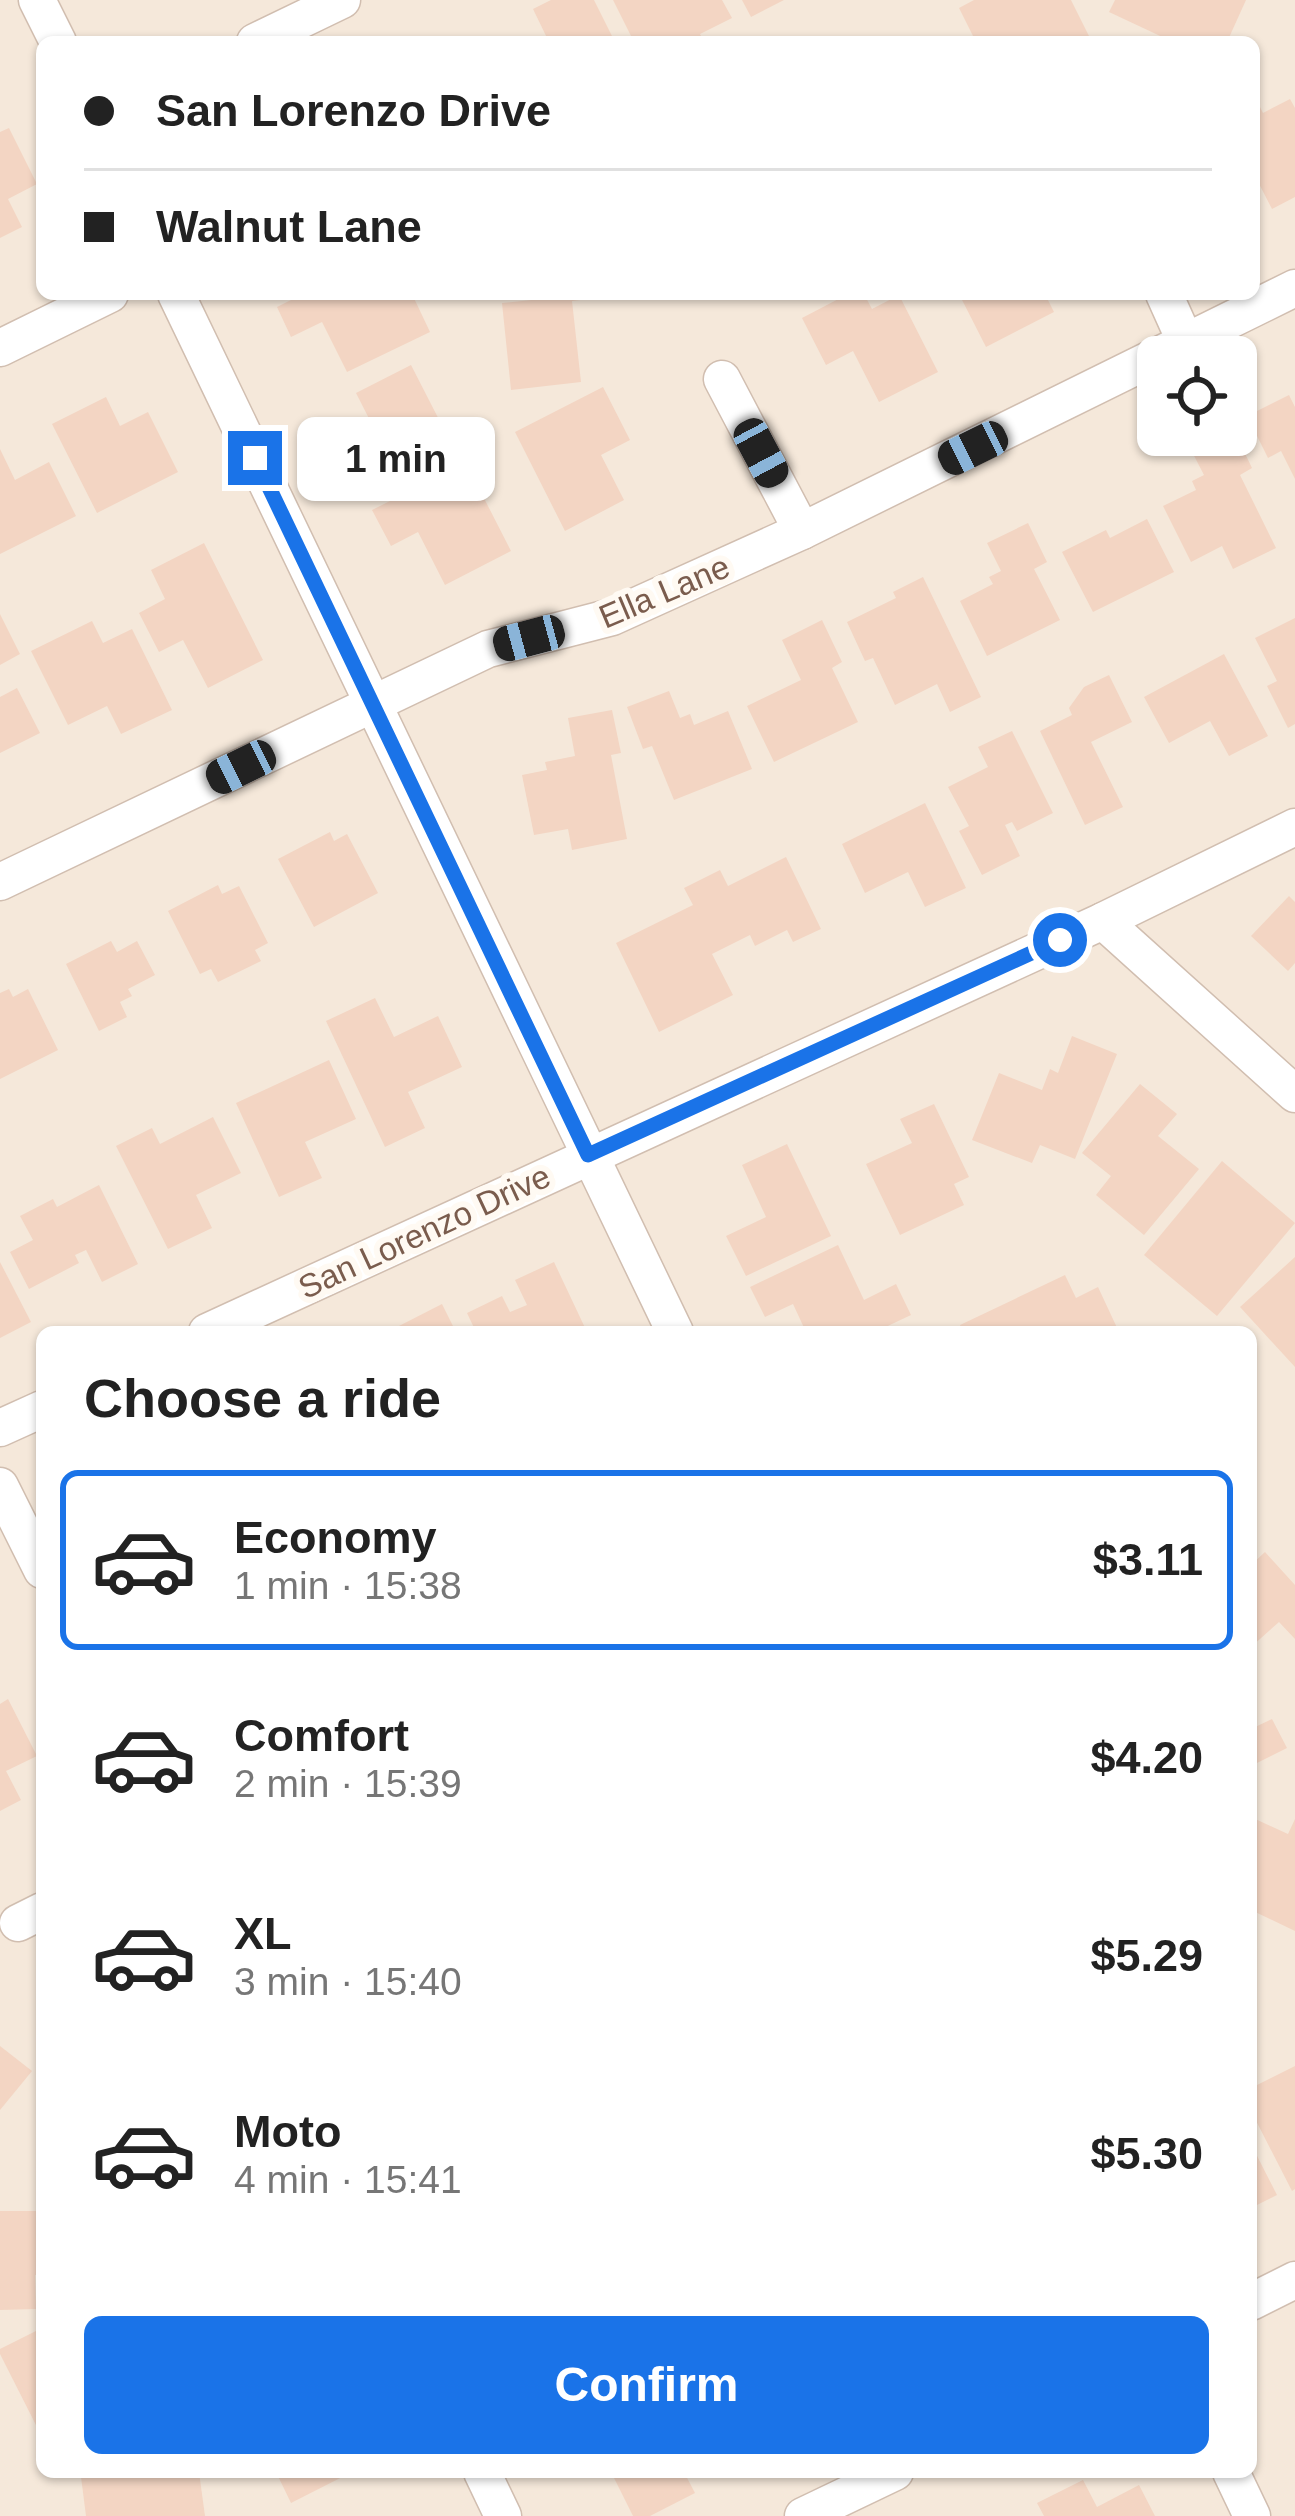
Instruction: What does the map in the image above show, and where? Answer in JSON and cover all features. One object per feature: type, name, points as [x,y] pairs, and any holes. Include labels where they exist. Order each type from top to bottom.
[{"type":"street","points":[[37,0],[55,36]]},
{"type":"street","points":[[267,36],[342,0]]},
{"type":"street","name":"Ella Lane","points":[[1200,336],[1295,288]]},
{"type":"street","points":[[0,348],[98,300]]},
{"type":"street","points":[[179,300],[672,1326]]},
{"type":"street","points":[[1167,300],[1183,336]]},
{"type":"street","name":"Ella Lane","points":[[0,882],[488,649],[612,617],[802,532],[1137,367]]},
{"type":"street","points":[[722,379],[802,532]]},
{"type":"street","name":"San Lorenzo Drive","points":[[220,1326],[1103,921],[1295,827]]},
{"type":"street","points":[[1103,921],[1295,1094]]},
{"type":"street","points":[[0,1429],[36,1412]]},
{"type":"street","points":[[0,1486],[36,1558]]},
{"type":"street","points":[[1257,2299],[1295,2280]]},
{"type":"street","points":[[485,2478],[503,2516]]},
{"type":"street","points":[[803,2516],[883,2478]]},
{"type":"street","points":[[1234,2478],[1252,2516]]},
{"type":"shaded area","points":[[0,0],[1295,0],[1295,2516],[0,2516]]},
{"type":"building","points":[[551,0],[594,0],[612,36],[546,36],[533,9]]},
{"type":"building","points":[[613,0],[722,0],[732,18],[701,36],[631,36]]},
{"type":"building","points":[[742,0],[784,0],[751,17]]},
{"type":"building","points":[[974,0],[1071,0],[1089,36],[973,36],[959,8]]},
{"type":"building","points":[[1115,0],[1246,0],[1230,36],[1160,36],[1109,12]]},
{"type":"building","points":[[1290,99],[1295,108],[1295,197],[1272,209],[1260,186],[1260,107],[1263,113]]},
{"type":"building","points":[[9,128],[36,185],[8,199],[22,227],[0,238],[0,132]]},
{"type":"building","points":[[291,300],[415,300],[430,332],[347,372],[322,322],[291,337],[277,307]]},
{"type":"building","points":[[580,300],[572,301],[581,382],[511,390],[502,303]]},
{"type":"building","points":[[836,300],[867,300],[872,309],[902,300],[938,372],[879,402],[853,351],[826,365],[802,318]]},
{"type":"building","points":[[962,300],[1048,300],[1054,312],[986,347]]},
{"type":"building","points":[[411,365],[452,445],[374,485],[358,453],[381,442],[356,393]]},
{"type":"building","points":[[603,387],[630,440],[601,455],[624,500],[565,531],[515,432]]},
{"type":"building","points":[[1289,395],[1295,407],[1295,479],[1281,451],[1268,458],[1257,436],[1257,411]]},
{"type":"building","points":[[106,397],[120,426],[148,412],[178,472],[97,513],[52,424]]},
{"type":"building","points":[[0,449],[15,480],[49,462],[76,516],[0,554]]},
{"type":"building","points":[[1194,456],[1246,456],[1252,468],[1240,475],[1276,548],[1233,569],[1222,546],[1191,562],[1163,506],[1196,490],[1192,481],[1204,475]]},
{"type":"building","points":[[466,463],[511,551],[445,585],[418,532],[391,546],[372,510]]},
{"type":"building","points":[[1147,519],[1174,572],[1093,612],[1062,552],[1106,530],[1110,538]]},
{"type":"building","points":[[1028,523],[1047,562],[1034,569],[1060,620],[987,656],[960,601],[993,584],[989,577],[1001,571],[987,543]]},
{"type":"building","points":[[204,543],[263,660],[208,688],[183,640],[159,652],[139,613],[165,599],[151,570]]},
{"type":"building","points":[[923,577],[981,697],[950,712],[937,684],[895,705],[873,658],[865,661],[847,622],[896,598],[893,592]]},
{"type":"building","points":[[0,614],[20,654],[0,665]]},
{"type":"building","points":[[1295,618],[1295,724],[1288,728],[1267,686],[1277,681],[1255,638]]},
{"type":"building","points":[[822,620],[842,662],[832,668],[858,722],[774,762],[747,706],[801,680],[782,640]]},
{"type":"building","points":[[92,621],[103,643],[132,629],[172,710],[121,734],[107,706],[68,725],[31,651]]},
{"type":"building","points":[[1224,654],[1268,736],[1229,756],[1210,721],[1169,743],[1144,697]]},
{"type":"building","points":[[1109,675],[1132,722],[1091,742],[1123,807],[1085,825],[1040,731],[1072,715],[1069,708],[1084,687]]},
{"type":"building","points":[[17,688],[40,733],[0,753],[0,697]]},
{"type":"building","points":[[669,691],[680,718],[690,714],[694,725],[728,711],[752,769],[674,800],[652,746],[643,749],[627,707]]},
{"type":"building","points":[[612,710],[621,753],[611,755],[627,839],[572,850],[568,829],[534,835],[522,775],[547,770],[545,762],[575,756],[568,718]]},
{"type":"building","points":[[1012,731],[1053,813],[1017,831],[1012,822],[1005,825],[1020,856],[982,875],[959,831],[969,826],[948,787],[988,767],[978,747]]},
{"type":"building","points":[[925,803],[966,888],[925,907],[908,872],[865,893],[842,844]]},
{"type":"building","points":[[330,832],[334,841],[347,834],[378,893],[314,927],[278,859]]},
{"type":"building","points":[[786,857],[821,929],[793,942],[787,930],[755,946],[750,935],[712,954],[733,995],[659,1032],[616,943],[693,905],[684,888],[720,870],[728,886]]},
{"type":"building","points":[[218,885],[222,894],[239,886],[268,943],[255,950],[261,961],[218,982],[211,969],[200,974],[168,911]]},
{"type":"building","points":[[1289,896],[1295,902],[1295,963],[1288,971],[1251,936]]},
{"type":"building","points":[[111,941],[117,952],[137,941],[155,975],[128,989],[132,996],[120,1002],[127,1017],[99,1031],[66,964]]},
{"type":"building","points":[[9,989],[13,997],[28,989],[58,1050],[0,1079],[0,993]]},
{"type":"building","points":[[375,998],[394,1037],[438,1016],[462,1067],[408,1092],[425,1128],[385,1147],[326,1021]]},
{"type":"building","points":[[1072,1036],[1117,1054],[1075,1159],[1040,1145],[1032,1163],[972,1140],[999,1073],[1042,1090],[1050,1069],[1058,1073]]},
{"type":"building","points":[[329,1060],[356,1119],[305,1142],[322,1178],[279,1197],[236,1103]]},
{"type":"building","points":[[1140,1084],[1177,1114],[1158,1136],[1199,1169],[1144,1235],[1096,1195],[1111,1176],[1082,1153]]},
{"type":"building","points":[[934,1104],[969,1177],[954,1184],[964,1205],[900,1235],[866,1164],[912,1143],[900,1119]]},
{"type":"building","points":[[213,1117],[241,1173],[196,1195],[212,1228],[168,1249],[116,1146],[152,1128],[160,1144]]},
{"type":"building","points":[[787,1144],[831,1236],[746,1276],[726,1236],[766,1217],[742,1165]]},
{"type":"building","points":[[1222,1161],[1295,1223],[1217,1316],[1144,1255]]},
{"type":"building","points":[[99,1185],[138,1264],[102,1282],[86,1250],[75,1255],[79,1263],[29,1289],[10,1252],[33,1240],[20,1216],[53,1199],[57,1207]]},
{"type":"building","points":[[838,1245],[864,1300],[896,1284],[911,1315],[888,1326],[803,1326],[793,1304],[765,1317],[750,1287]]},
{"type":"building","points":[[1295,1257],[1295,1367],[1240,1307]]},
{"type":"building","points":[[0,1262],[31,1322],[0,1338]]},
{"type":"building","points":[[554,1262],[584,1326],[473,1326],[467,1313],[502,1296],[510,1312],[527,1305],[515,1280]]},
{"type":"building","points":[[1065,1275],[1076,1298],[1098,1287],[1116,1326],[960,1326]]},
{"type":"building","points":[[442,1304],[453,1326],[399,1326]]},
{"type":"building","points":[[1265,1552],[1295,1585],[1295,1639],[1279,1622],[1257,1642],[1257,1559]]},
{"type":"building","points":[[8,1699],[36,1756],[6,1771],[21,1800],[0,1811],[0,1704]]},
{"type":"building","points":[[1272,1719],[1287,1748],[1257,1763],[1257,1726]]},
{"type":"building","points":[[1295,1819],[1295,1931],[1257,1913],[1257,1820],[1288,1834]]},
{"type":"building","points":[[0,2046],[32,2071],[0,2110]]},
{"type":"building","points":[[1295,2066],[1292,2191],[1257,2123],[1257,2085]]},
{"type":"building","points":[[1257,2156],[1277,2195],[1257,2205]]},
{"type":"building","points":[[0,2211],[36,2211],[36,2309],[0,2310]]},
{"type":"building","points":[[36,2331],[36,2425],[0,2354],[0,2349]]},
{"type":"building","points":[[81,2478],[200,2478],[205,2516],[86,2516]]},
{"type":"building","points":[[279,2478],[340,2478],[291,2503]]},
{"type":"building","points":[[614,2478],[687,2478],[695,2493],[650,2516],[633,2516]]},
{"type":"building","points":[[1083,2480],[1097,2507],[1139,2485],[1155,2516],[1044,2516],[1037,2503]]},
{"type":"route","points":[[255,458],[588,1155],[1060,940]]}]
